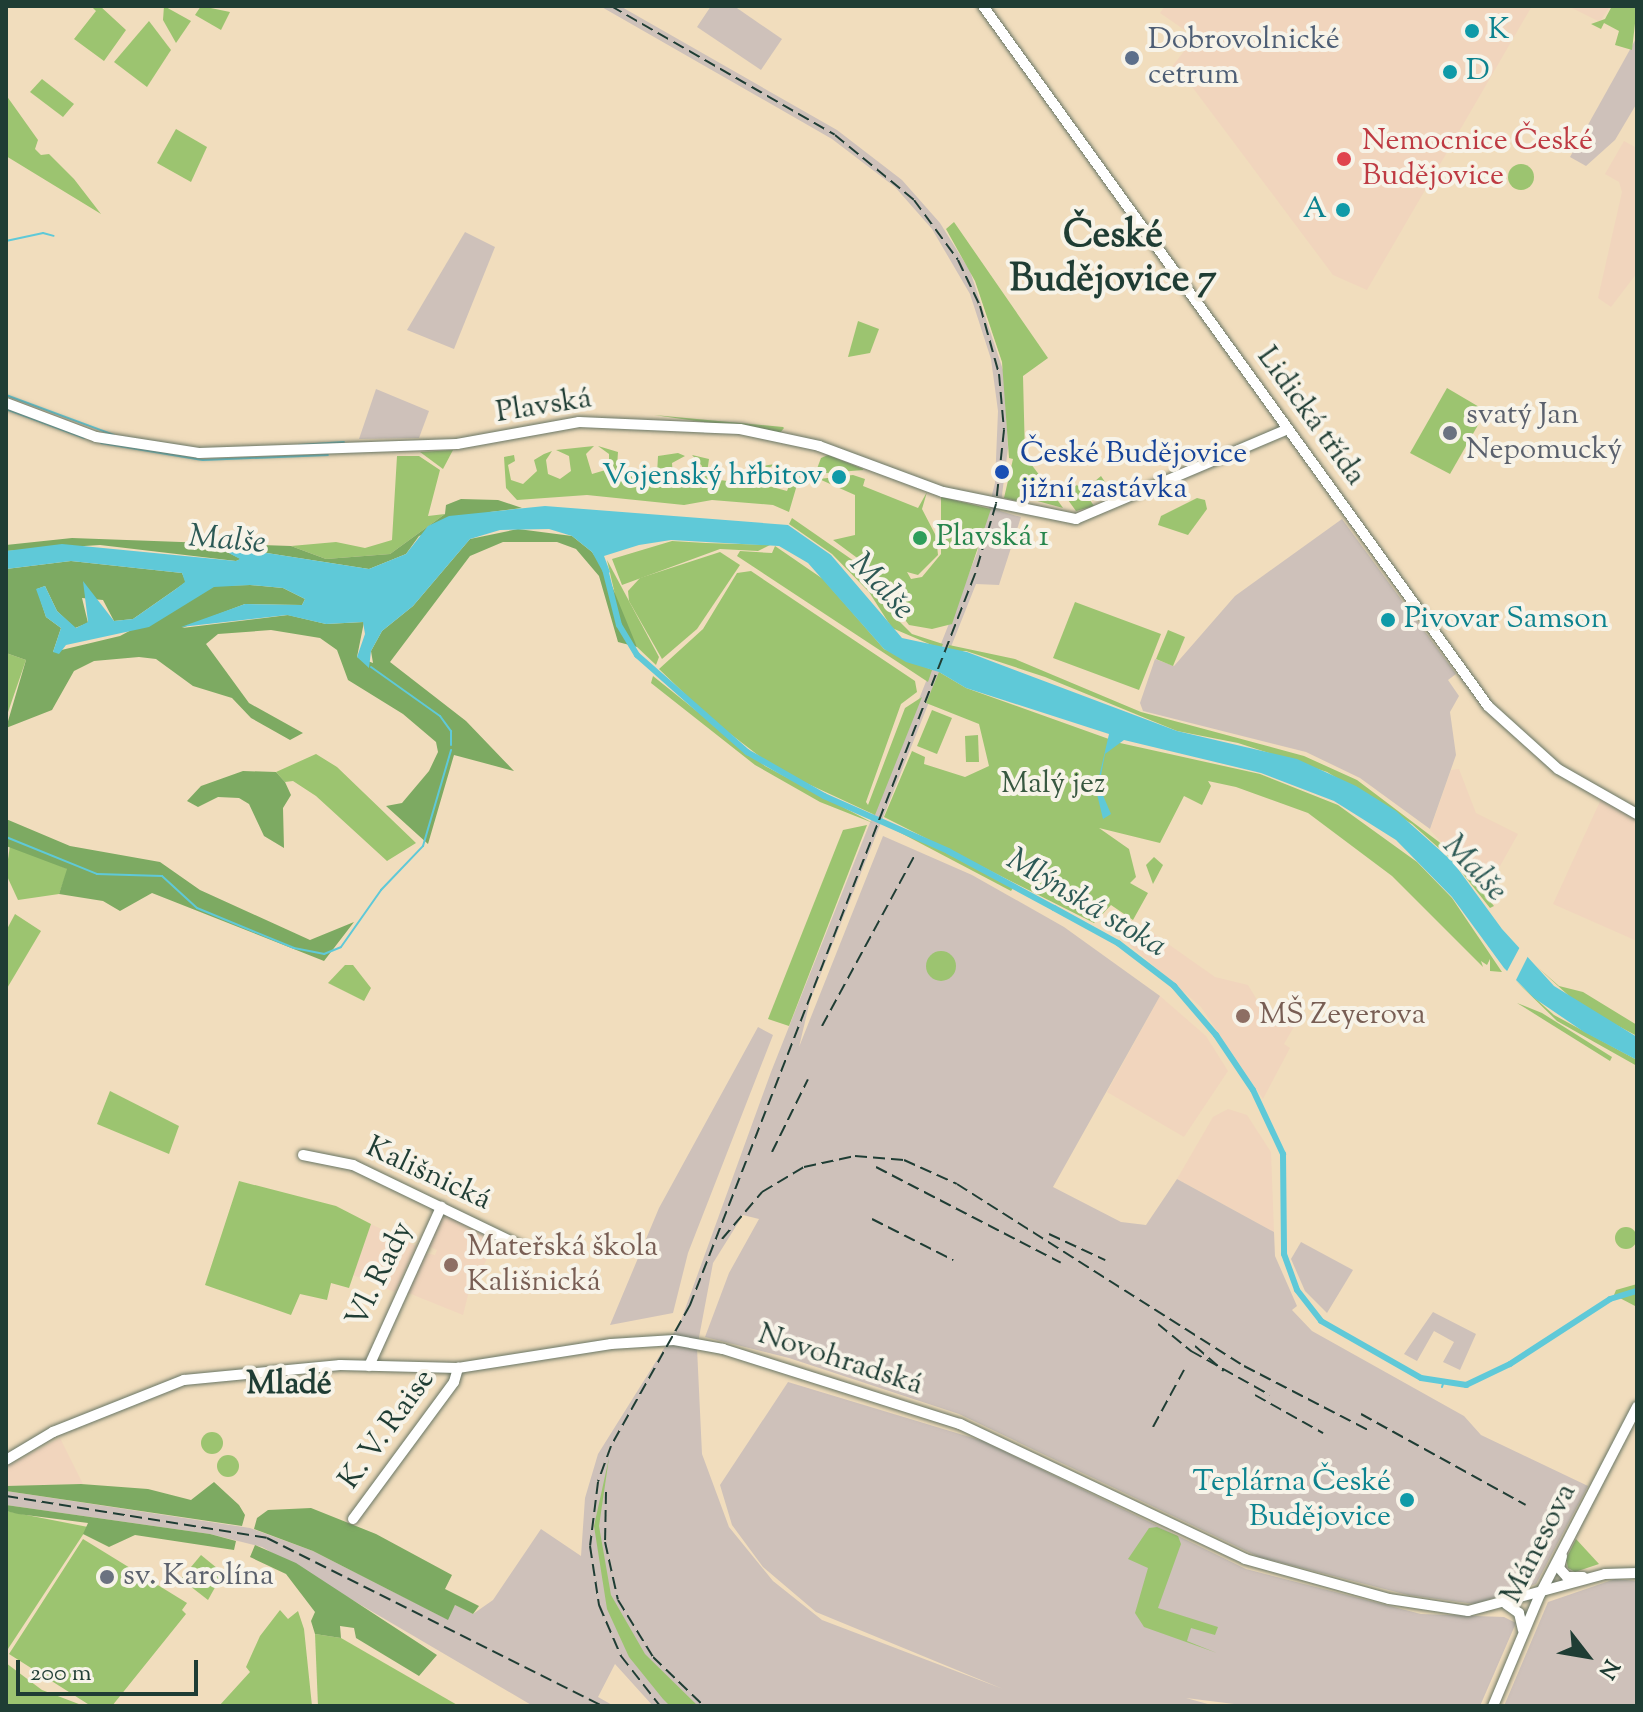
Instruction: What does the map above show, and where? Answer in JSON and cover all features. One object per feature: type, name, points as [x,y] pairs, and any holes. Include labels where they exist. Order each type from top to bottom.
[{"type":"street","name":"Lidická třída","points":[[983,6],[1488,706],[1558,769],[1637,814]]},
{"type":"street","name":"Plavská","points":[[6,403],[96,437],[199,453],[467,443],[579,422],[740,429],[819,446],[956,495],[1084,518],[1285,424]]},
{"type":"street","name":"Kališnická","points":[[303,1155],[353,1165],[529,1250]]},
{"type":"street","name":"Vl. Rady","points":[[369,1366],[441,1207]]},
{"type":"street","name":"Novohradská","points":[[6,1460],[53,1432],[184,1380],[369,1366],[458,1368],[644,1339],[713,1346],[960,1424],[1273,1569],[1450,1611],[1506,1604],[1605,1574],[1637,1573]]},
{"type":"street","name":"K. V. Raise","points":[[353,1519],[454,1382],[458,1368]]},
{"type":"street","name":"Mánesova","points":[[1493,1706],[1540,1594],[1637,1407]]},
{"type":"street","points":[[1564,1547],[1559,1568],[1567,1577],[1605,1574]]},
{"type":"street","points":[[1506,1604],[1519,1613],[1523,1631]]},
{"type":"shaded area","points":[[600,6],[620,6],[837,130],[902,180],[940,223],[970,271],[1004,373],[1008,448],[1000,511],[1021,517],[999,585],[976,584],[810,1001],[799,1047],[883,836],[972,875],[1064,927],[1160,996],[1053,1187],[1121,1222],[1146,1225],[1177,1179],[1274,1232],[1275,1256],[1297,1306],[1292,1310],[1312,1331],[1464,1416],[1481,1435],[1588,1486],[1536,1584],[1475,1604],[1408,1595],[1259,1557],[959,1414],[789,1358],[705,1337],[729,1273],[759,1219],[743,1215],[713,1263],[697,1348],[702,1454],[729,1527],[773,1581],[822,1620],[1003,1689],[816,1612],[763,1567],[732,1525],[720,1485],[788,1382],[983,1441],[1246,1569],[1421,1614],[1504,1617],[1516,1623],[1480,1706],[1250,1706],[1186,1698],[1215,1706],[653,1706],[615,1664],[598,1697],[614,1706],[533,1706],[262,1547],[210,1534],[6,1505],[6,1491],[250,1528],[313,1551],[447,1619],[455,1605],[473,1614],[493,1600],[541,1529],[581,1556],[585,1498],[598,1454],[680,1323],[771,1072],[977,553],[995,483],[998,411],[991,359],[970,294],[932,229],[895,187],[832,139]]},
{"type":"shaded area","points":[[711,6],[734,6],[782,39],[761,70],[697,27]]},
{"type":"shaded area","name":"Nemocnice České Budějovice","points":[[1165,6],[1532,6],[1367,290],[1333,275],[1193,88],[1171,68],[1195,37],[1160,13]]},
{"type":"shaded area","points":[[1568,6],[1610,6],[1600,22]]},
{"type":"shaded area","points":[[1637,37],[1637,103],[1615,140],[1586,166],[1570,157]]},
{"type":"shaded area","points":[[1624,141],[1637,148],[1637,273],[1611,307],[1598,298],[1622,192],[1619,182],[1605,174]]},
{"type":"shaded area","points":[[465,232],[495,247],[454,349],[407,330]]},
{"type":"shaded area","points":[[376,389],[429,411],[419,438],[359,439]]},
{"type":"shaded area","points":[[1342,519],[1456,674],[1448,680],[1459,696],[1450,712],[1456,755],[1430,829],[1360,778],[1306,752],[1143,711],[1140,703],[1155,659],[1174,666],[1235,596]]},
{"type":"shaded area","points":[[1459,769],[1476,813],[1518,834],[1486,891],[1430,830],[1451,770]]},
{"type":"shaded area","points":[[1602,797],[1637,816],[1637,941],[1553,904]]},
{"type":"shaded area","name":"MŠ Zeyerova","points":[[1126,933],[1147,945],[1154,934],[1215,977],[1248,985],[1262,1008],[1295,1025],[1284,1044],[1290,1048],[1263,1099],[1201,1007],[1123,939]]},
{"type":"shaded area","points":[[1160,996],[1206,1036],[1228,1071],[1184,1137],[1107,1092]]},
{"type":"shaded area","points":[[758,1027],[773,1035],[688,1253],[673,1313],[610,1325],[659,1208]]},
{"type":"shaded area","points":[[1228,1109],[1247,1115],[1271,1152],[1274,1232],[1177,1179],[1213,1117]]},
{"type":"shaded area","name":"Mateřská škola Kališnická","points":[[444,1214],[496,1240],[479,1275],[473,1275],[463,1315],[406,1292],[425,1253],[435,1255],[437,1250],[428,1246]]},
{"type":"shaded area","points":[[371,1224],[416,1246],[395,1292],[353,1275]]},
{"type":"shaded area","points":[[1301,1242],[1353,1270],[1327,1313],[1305,1291],[1291,1259]]},
{"type":"shaded area","points":[[1433,1312],[1476,1334],[1460,1370],[1443,1362],[1454,1342],[1434,1331],[1417,1361],[1404,1354]]},
{"type":"shaded area","points":[[60,1438],[83,1484],[6,1486],[6,1467]]},
{"type":"shaded area","points":[[1615,1579],[1637,1581],[1637,1706],[1504,1706],[1548,1602]]},
{"type":"green space","points":[[91,6],[100,6],[126,30],[104,61],[74,39],[96,11]]},
{"type":"green space","points":[[164,6],[191,21],[176,43],[163,20]]},
{"type":"green space","points":[[201,6],[230,12],[221,30],[195,15]]},
{"type":"green space","points":[[1612,6],[1637,6],[1632,50],[1615,45],[1619,31],[1604,23],[1601,29],[1591,24],[1605,19]]},
{"type":"green space","points":[[149,21],[171,50],[147,87],[114,62]]},
{"type":"green space","points":[[42,79],[74,104],[63,117],[30,92]]},
{"type":"green space","points":[[6,95],[38,140],[35,149],[41,155],[49,154],[74,179],[101,214],[6,156]]},
{"type":"green space","points":[[176,129],[207,147],[191,182],[157,163]]},
{"type":"green space","points":[[1521,164],[1530,168],[1534,177],[1530,186],[1521,190],[1512,186],[1508,177],[1512,168]]},
{"type":"green space","points":[[954,222],[1048,358],[1023,376],[1025,456],[1040,476],[1021,502],[1004,498],[1013,459],[1009,458],[1002,362],[975,281],[946,229]]},
{"type":"green space","points":[[858,321],[879,329],[870,353],[848,357]]},
{"type":"green space","points":[[1447,388],[1486,411],[1450,474],[1410,453]]},
{"type":"green space","points":[[654,415],[783,427],[784,428],[780,433]]},
{"type":"green space","points":[[594,446],[586,454],[592,474],[609,469],[609,454],[598,446],[618,452],[617,467],[625,465],[625,471],[657,474],[658,456],[678,453],[685,456],[672,463],[673,477],[700,478],[702,466],[692,455],[709,459],[707,473],[715,473],[714,479],[746,484],[748,468],[775,464],[763,472],[761,484],[787,491],[792,478],[784,467],[806,474],[799,478],[789,512],[773,505],[712,500],[684,505],[587,495],[517,500],[506,488],[504,457],[514,455],[515,461],[508,465],[511,480],[523,484],[537,471],[534,460],[544,454],[552,451],[546,460],[548,474],[560,479],[571,471],[569,456],[556,450]]},
{"type":"green space","points":[[453,450],[443,469],[420,452]]},
{"type":"green space","points":[[828,455],[863,470],[815,474],[821,458]]},
{"type":"green space","points":[[397,456],[419,456],[440,470],[428,516],[445,514],[390,554],[326,559],[291,546],[336,542],[365,548],[392,540]]},
{"type":"green space","points":[[853,475],[865,479],[863,486],[918,508],[927,492],[922,509],[936,536],[938,555],[918,575],[907,572],[911,579],[922,577],[941,554],[941,497],[991,509],[952,624],[932,629],[909,625],[860,560],[833,540],[855,535],[855,495],[819,479]]},
{"type":"green space","points":[[1101,476],[1105,482],[1090,500],[1094,506],[1076,511],[1063,493],[1077,485],[1083,491]]},
{"type":"green space","points":[[1047,485],[1063,508],[1030,499]]},
{"type":"green space","points":[[1197,498],[1205,500],[1207,509],[1188,535],[1158,525],[1161,516]]},
{"type":"green space","points":[[461,499],[498,500],[522,508],[490,512],[419,536],[406,554],[369,569],[254,551],[223,550],[241,559],[236,561],[100,545],[6,551],[6,545],[72,538],[291,546],[326,559],[390,554],[445,514],[446,505]]},
{"type":"green space","points":[[792,518],[854,561],[899,621],[912,634],[943,644],[941,649],[892,628],[869,592],[832,554],[789,524]]},
{"type":"green space","points":[[518,529],[572,536],[592,552],[607,574],[637,647],[618,642],[599,576],[576,549],[557,542],[503,542],[470,556],[390,662],[466,721],[514,771],[454,755],[428,844],[386,806],[402,803],[429,771],[438,752],[436,742],[403,714],[348,680],[337,650],[320,638],[271,630],[218,634],[206,644],[249,703],[303,733],[290,740],[251,718],[232,698],[193,686],[156,659],[139,657],[94,661],[74,671],[52,710],[6,728],[26,660],[6,653],[6,569],[71,561],[182,573],[186,582],[133,619],[114,621],[103,600],[82,598],[88,623],[75,628],[57,611],[45,586],[37,589],[46,617],[61,628],[53,652],[120,636],[214,586],[250,585],[283,588],[305,599],[302,605],[245,604],[182,628],[288,615],[326,624],[364,622],[357,657],[373,663],[371,651],[382,631],[413,606],[470,539]]},
{"type":"green space","points":[[672,541],[770,545],[758,551],[720,549],[622,585],[612,559]]},
{"type":"green space","points":[[775,546],[823,579],[884,649],[932,670],[928,682],[737,556],[740,551],[772,553]]},
{"type":"green space","points":[[720,552],[740,565],[697,629],[662,659],[629,601],[628,591],[640,578]]},
{"type":"green space","points":[[607,560],[659,657],[656,665],[637,647],[620,616]]},
{"type":"green space","points":[[751,571],[915,681],[917,692],[901,704],[866,802],[868,805],[905,708],[922,697],[875,815],[776,769],[711,719],[659,669],[703,629],[737,573]]},
{"type":"green space","points":[[1075,602],[1161,634],[1139,690],[1053,658]]},
{"type":"green space","points":[[1168,630],[1185,637],[1173,666],[1156,659]]},
{"type":"green space","points":[[949,645],[1015,659],[1141,712],[1304,756],[1357,780],[1443,845],[1494,906],[1490,908],[1451,859],[1412,824],[1327,772],[1238,743],[1177,731],[1045,677],[966,651],[947,651]]},
{"type":"green space","points":[[6,653],[26,660],[6,718]]},
{"type":"green space","name":"Malý jez","points":[[939,672],[966,688],[1120,743],[1260,774],[1338,805],[1417,862],[1452,898],[1502,972],[1490,971],[1490,959],[1487,965],[1481,961],[1483,967],[1392,876],[1308,813],[1236,787],[1208,781],[1211,786],[1202,805],[1184,796],[1160,843],[1099,828],[1129,849],[1136,877],[1130,883],[1148,893],[1133,920],[1111,905],[1094,923],[884,817],[912,751],[925,757],[924,764],[965,777],[989,766],[979,724],[926,703]]},
{"type":"green space","points":[[653,676],[765,766],[873,823],[820,802],[755,765],[651,683]]},
{"type":"green space","points":[[932,710],[952,718],[937,754],[917,746]]},
{"type":"green space","points":[[978,735],[979,762],[966,762],[965,736]]},
{"type":"green space","points":[[316,754],[337,767],[416,843],[387,861],[316,796],[293,781],[285,782],[276,772]]},
{"type":"green space","points":[[243,771],[276,772],[285,782],[291,795],[283,808],[284,848],[264,836],[249,804],[239,798],[218,797],[198,807],[187,801],[201,786]]},
{"type":"green space","points":[[6,819],[70,846],[160,862],[200,890],[310,940],[354,922],[324,961],[152,893],[120,911],[103,901],[59,894],[67,869],[6,846]]},
{"type":"green space","points":[[880,822],[933,846],[1013,888],[1011,891]]},
{"type":"green space","points":[[867,825],[789,1026],[768,1019],[843,830]]},
{"type":"green space","points":[[10,845],[68,869],[59,894],[18,900],[6,874]]},
{"type":"green space","points":[[1154,857],[1163,865],[1153,884],[1146,865]]},
{"type":"green space","points":[[15,914],[41,931],[6,990],[6,931]]},
{"type":"green space","points":[[941,951],[952,955],[956,966],[952,977],[941,981],[930,977],[926,966],[930,955]]},
{"type":"green space","points":[[345,965],[353,965],[371,988],[364,1001],[328,983]]},
{"type":"green space","points":[[1535,965],[1559,986],[1583,992],[1637,1025],[1637,1036],[1579,1005]]},
{"type":"green space","points":[[1516,981],[1554,1015],[1637,1060],[1637,1066],[1557,1021]]},
{"type":"green space","points":[[1517,1003],[1542,1013],[1612,1057],[1610,1061]]},
{"type":"green space","points":[[110,1091],[179,1126],[169,1154],[97,1124]]},
{"type":"green space","points":[[239,1181],[336,1206],[371,1224],[349,1288],[331,1283],[327,1300],[300,1294],[291,1315],[205,1285]]},
{"type":"green space","points":[[1626,1227],[1634,1230],[1637,1238],[1634,1246],[1626,1249],[1618,1246],[1615,1238],[1618,1230]]},
{"type":"green space","points":[[1637,1284],[1637,1307],[1614,1295],[1616,1290]]},
{"type":"green space","points":[[212,1432],[220,1435],[223,1443],[220,1451],[212,1454],[204,1451],[201,1443],[204,1435]]},
{"type":"green space","points":[[228,1455],[236,1458],[239,1466],[236,1474],[228,1477],[220,1474],[217,1466],[220,1458]]},
{"type":"green space","points":[[609,1458],[599,1526],[611,1595],[645,1654],[698,1706],[670,1706],[663,1699],[629,1657],[607,1609],[594,1526]]},
{"type":"green space","points":[[214,1482],[239,1505],[245,1515],[242,1526],[6,1491],[6,1486],[81,1484],[148,1489],[191,1500]]},
{"type":"green space","points":[[6,1505],[210,1534],[236,1541],[234,1550],[135,1535],[109,1547],[83,1534],[88,1523],[18,1514],[6,1511]]},
{"type":"green space","points":[[311,1508],[376,1534],[452,1575],[445,1589],[479,1606],[473,1614],[455,1605],[448,1620],[313,1551],[254,1529],[257,1518],[268,1510]]},
{"type":"green space","points":[[6,1511],[88,1527],[6,1652]]},
{"type":"green space","points":[[1157,1527],[1178,1536],[1181,1544],[1158,1608],[1218,1627],[1215,1635],[1191,1628],[1187,1641],[1217,1653],[1144,1627],[1135,1613],[1148,1568],[1128,1559],[1149,1528]]},
{"type":"green space","points":[[83,1539],[187,1603],[182,1610],[186,1614],[112,1706],[91,1706],[9,1654]]},
{"type":"green space","points":[[1576,1539],[1599,1564],[1575,1572],[1568,1568],[1566,1559]]},
{"type":"green space","points":[[255,1545],[296,1563],[437,1655],[419,1676],[356,1638],[354,1628],[340,1626],[341,1638],[315,1634],[311,1621],[315,1612],[286,1574],[250,1557]]},
{"type":"green space","points":[[201,1555],[223,1573],[208,1600],[181,1579]]},
{"type":"green space","points":[[280,1610],[288,1619],[298,1611],[304,1629],[312,1706],[219,1706],[250,1672],[246,1667],[260,1636]]},
{"type":"green space","points":[[315,1634],[341,1638],[459,1706],[318,1706]]},
{"type":"green space","points":[[6,1663],[42,1690],[84,1706],[6,1706]]},
{"type":"water","points":[[545,506],[788,525],[831,555],[902,638],[967,652],[1177,731],[1297,759],[1356,786],[1396,811],[1453,862],[1502,929],[1554,986],[1637,1037],[1637,1060],[1584,1032],[1534,998],[1504,968],[1452,897],[1396,840],[1334,801],[1261,773],[1124,740],[1105,754],[1099,786],[1111,814],[1103,819],[1096,790],[1109,734],[966,688],[939,672],[906,662],[884,649],[808,563],[779,546],[671,540],[639,545],[604,556],[610,572],[605,576],[592,552],[572,536],[549,529],[500,530],[470,539],[413,606],[382,631],[371,651],[369,668],[357,657],[365,634],[363,622],[326,624],[287,615],[181,627],[245,604],[302,605],[305,599],[283,588],[250,585],[214,587],[149,627],[66,645],[59,654],[53,652],[61,628],[46,617],[36,589],[45,586],[57,611],[76,628],[88,622],[83,581],[114,621],[133,619],[176,589],[185,582],[182,573],[71,561],[6,569],[6,551],[62,544],[236,561],[240,559],[223,550],[254,551],[369,569],[406,554],[428,526],[449,516]]},
{"type":"pier","points":[[1521,945],[1529,954],[1514,984],[1505,975]]},
{"type":"waterway","points":[[6,241],[43,233],[54,236]]},
{"type":"waterway","points":[[6,395],[114,435]]},
{"type":"waterway","points":[[6,409],[84,438]]},
{"type":"waterway","points":[[299,445],[344,442]]},
{"type":"waterway","points":[[101,443],[203,460],[328,455]]},
{"type":"waterway","name":"Mlýnská stoka","points":[[605,569],[619,625],[637,655],[747,752],[824,796],[948,851],[1118,943],[1174,986],[1216,1035],[1253,1090],[1283,1154],[1284,1254],[1297,1290],[1321,1321],[1421,1378],[1466,1385],[1510,1364],[1610,1299],[1637,1291]]},
{"type":"waterway","points":[[371,667],[440,716],[451,731],[451,745]]},
{"type":"waterway","points":[[6,837],[97,874],[162,876],[197,908],[294,948],[324,954],[341,947],[381,890],[423,846],[451,750]]},
{"type":"railway","points":[[611,6],[835,135],[914,200],[958,260],[980,306],[999,374],[1004,430],[996,504],[975,574],[690,1305],[611,1446],[598,1482],[590,1546],[599,1605],[621,1656],[660,1706]]},
{"type":"railway","points":[[822,1026],[915,855]]},
{"type":"railway","points":[[772,1152],[808,1079]]},
{"type":"railway","points":[[722,1239],[762,1192],[804,1167],[855,1156],[904,1160],[957,1184],[1244,1366],[1370,1431]]},
{"type":"railway","points":[[876,1167],[1061,1263]]},
{"type":"railway","points":[[872,1219],[953,1260]]},
{"type":"railway","points":[[1049,1234],[1105,1260]]},
{"type":"railway","points":[[1158,1324],[1191,1351],[1270,1395]]},
{"type":"railway","points":[[1195,1346],[1224,1371]]},
{"type":"railway","points":[[1153,1427],[1184,1370]]},
{"type":"railway","points":[[1255,1395],[1323,1433]]},
{"type":"railway","points":[[1361,1414],[1526,1505]]},
{"type":"railway","points":[[606,1492],[605,1542],[618,1600],[653,1657],[704,1706]]},
{"type":"railway","points":[[6,1496],[267,1538],[603,1706]]},
{"type":"place","name":"K","points":[[1472,31]]},
{"type":"place","name":"Dobrovolnické cetrum","points":[[1132,58]]},
{"type":"place","name":"D","points":[[1450,72]]},
{"type":"place","name":"Nemocnice České Budějovice","points":[[1344,159]]},
{"type":"place","name":"A","points":[[1343,210]]},
{"type":"place","name":"svatý Jan Nepomucký","points":[[1450,433]]},
{"type":"place","name":"České Budějovice jižní zastávka","points":[[1002,472]]},
{"type":"place","name":"Vojenský hřbitov","points":[[839,477]]},
{"type":"place","name":"Plavská 1","points":[[920,538]]},
{"type":"place","name":"Pivovar Samson","points":[[1388,620]]},
{"type":"place","name":"MŠ Zeyerova","points":[[1243,1016]]},
{"type":"place","name":"Mateřská škola Kališnická","points":[[451,1265]]},
{"type":"place","name":"Teplárna České Budějovice","points":[[1407,1500]]},
{"type":"place","name":"sv. Karolína","points":[[107,1577]]},
{"type":"district","name":"České Budějovice 7","points":[[1113,260]]},
{"type":"district","name":"Mladé","points":[[289,1385]]},
{"type":"water label","name":"Malše","points":[[227,541]]},
{"type":"water label","name":"Malše","points":[[881,587]]},
{"type":"water label","name":"Malše","points":[[1474,869]]}]
